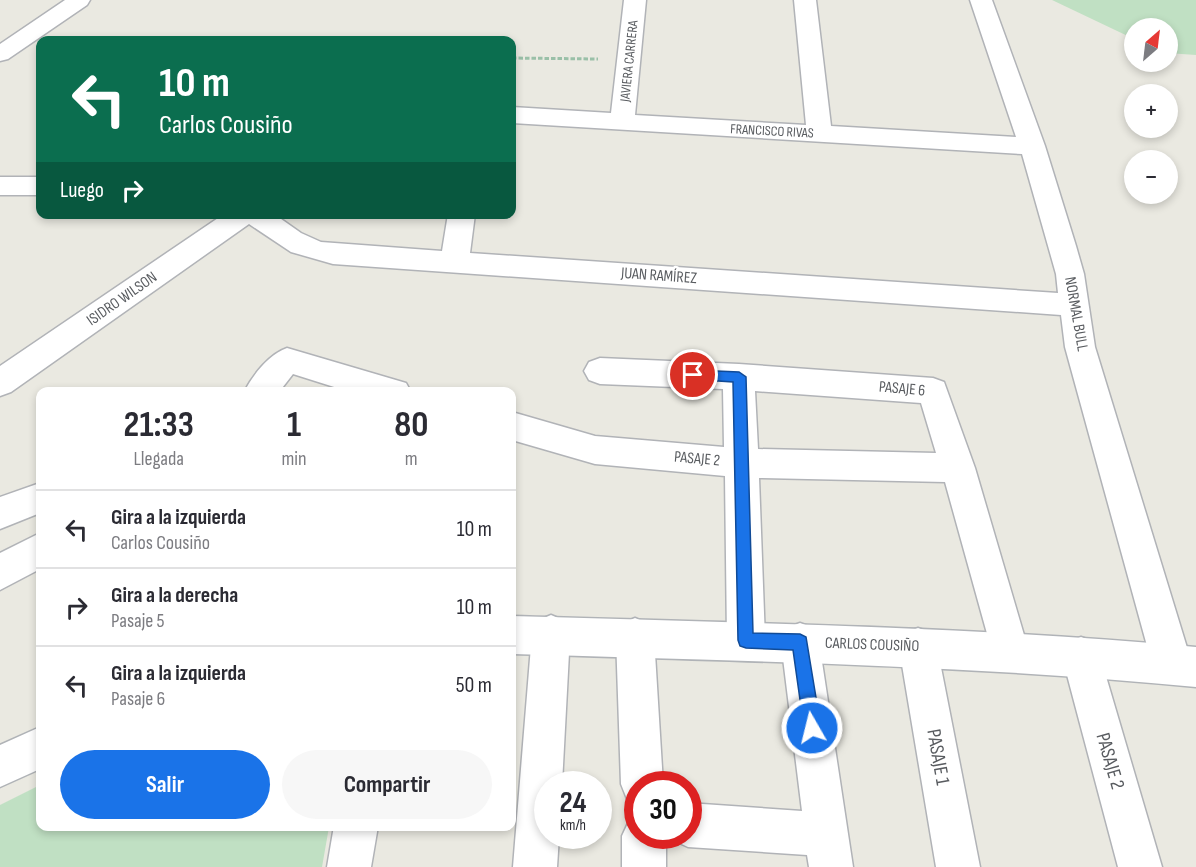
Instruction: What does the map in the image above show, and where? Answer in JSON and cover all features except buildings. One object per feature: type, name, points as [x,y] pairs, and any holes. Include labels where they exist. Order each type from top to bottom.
[{"type":"street","points":[[0,55],[80,0]]},
{"type":"street","name":"JAVIERA CARRERA","points":[[622,122],[635,0]]},
{"type":"street","points":[[805,0],[819,133]]},
{"type":"street","name":"NORMAL BULL","points":[[981,0],[1032,146],[1070,274],[1080,347],[1184,665]]},
{"type":"street","points":[[0,55],[36,56]]},
{"type":"street","name":"FRANCISCO RIVAS","points":[[516,115],[1032,146]]},
{"type":"street","points":[[0,186],[36,186]]},
{"type":"street","name":"ISIDRO WILSON","points":[[0,383],[237,219]]},
{"type":"street","name":"JUAN RAMÍREZ","points":[[262,219],[294,244],[319,252],[1073,305]]},
{"type":"street","points":[[454,262],[461,219]]},
{"type":"street","points":[[264,387],[287,360],[378,387]]},
{"type":"street","name":"PASAJE 6","points":[[600,371],[739,377],[933,391],[958,468],[1010,652]]},
{"type":"street","points":[[739,377],[746,640]]},
{"type":"street","name":"PASAJE 2","points":[[516,427],[595,450],[741,463],[958,468]]},
{"type":"street","points":[[0,513],[36,500]]},
{"type":"street","points":[[0,573],[36,552]]},
{"type":"street","points":[[535,867],[551,634]]},
{"type":"street","name":"CARLOS COUSIÑO","points":[[516,635],[551,634],[918,647],[1080,656],[1184,665]]},
{"type":"street","points":[[635,637],[641,771]]},
{"type":"street","points":[[702,828],[829,851],[800,642]]},
{"type":"street","name":"PASAJE 1","points":[[918,647],[958,867]]},
{"type":"street","name":"PASAJE 2","points":[[1080,656],[1140,867]]},
{"type":"street","points":[[0,766],[36,750]]},
{"type":"street","points":[[349,867],[355,831]]},
{"type":"street","points":[[644,849],[644,867]]},
{"type":"path","points":[[516,58],[629,59]]},
{"type":"green space","points":[[1052,0],[1196,0],[1196,55],[1178,54],[1178,18],[1124,18],[1124,34]]},
{"type":"green space","points":[[36,787],[36,831],[328,831],[322,867],[0,867],[0,805]]},
{"type":"route","points":[[693,375],[739,377],[746,640],[800,642],[812,728]]}]
